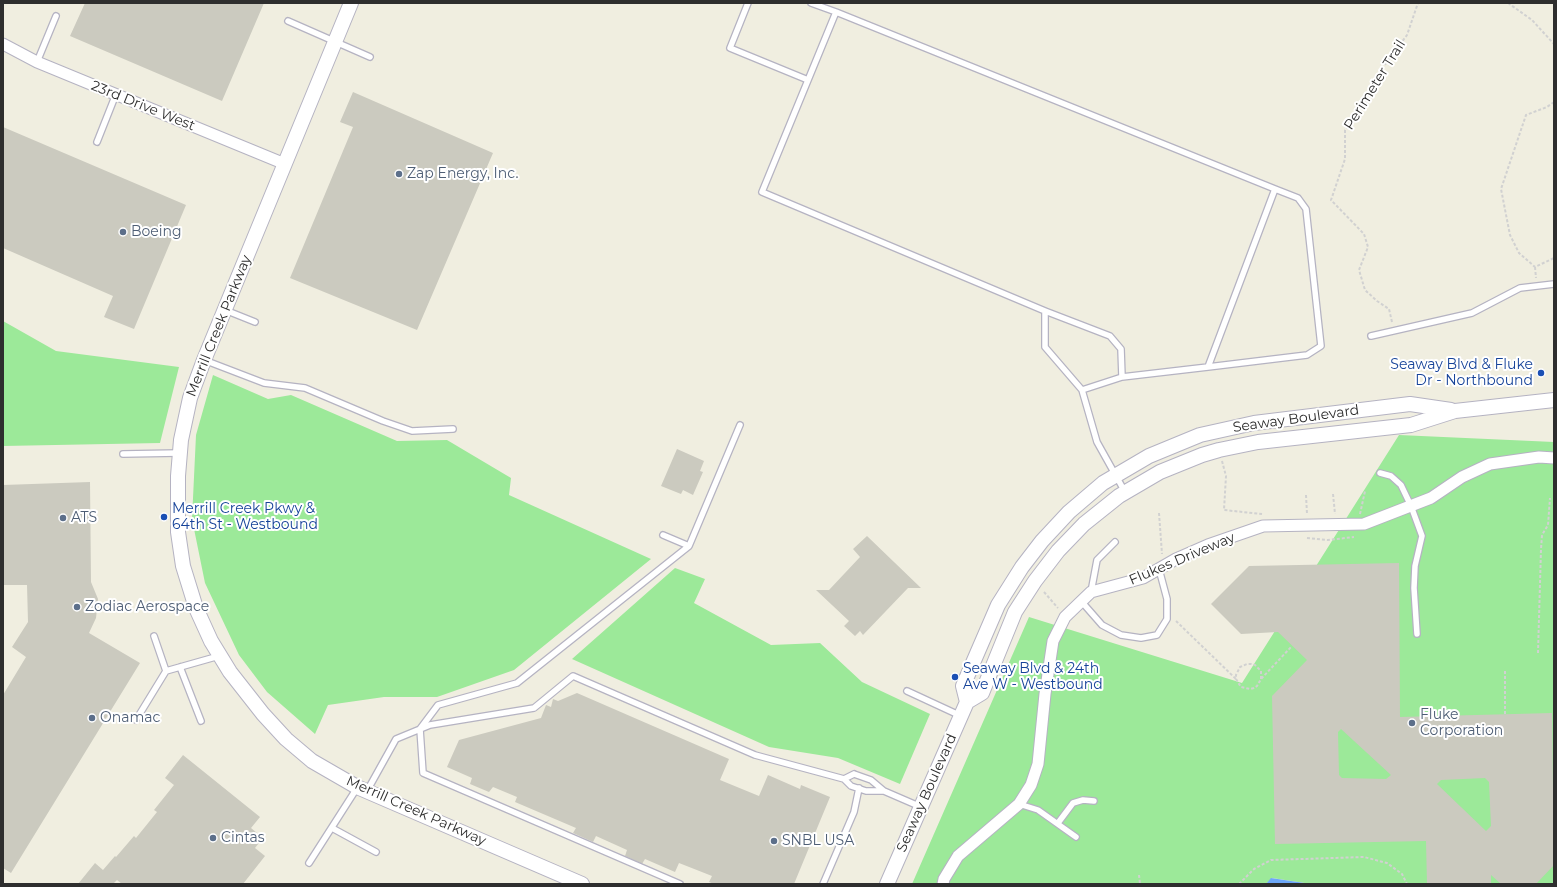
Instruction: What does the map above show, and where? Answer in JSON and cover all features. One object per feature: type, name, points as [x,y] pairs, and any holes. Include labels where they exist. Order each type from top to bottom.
[{"type":"street","name":"Merrill Creek Parkway","points":[[351,3],[204,360],[190,398],[180,453],[178,476],[178,532],[184,566],[196,608],[210,641],[230,672],[263,714],[286,739],[312,761],[362,790],[582,884]]},
{"type":"street","name":"23rd Drive West","points":[[3,44],[37,62],[285,164]]},
{"type":"street","name":"Seaway Boulevard","points":[[887,884],[968,702],[982,692],[1015,612],[1035,581],[1058,551],[1084,524],[1125,492],[1160,472],[1202,455],[1219,450],[1258,442],[1411,425],[1455,411],[1554,400]]},
{"type":"street","name":"Seaway Boulevard","points":[[968,702],[963,686],[998,605],[1022,567],[1042,541],[1070,512],[1103,483],[1149,456],[1200,435],[1254,423],[1410,404],[1455,411]]},
{"type":"street","name":"Flukes Driveway","points":[[943,884],[958,856],[1019,804],[1031,785],[1038,764],[1045,694],[1053,641],[1065,617],[1091,592],[1143,578],[1208,545],[1263,526],[1364,524],[1431,498],[1462,477],[1490,464],[1539,457],[1554,458]]},
{"type":"lane","points":[[748,3],[730,48],[808,80]]},
{"type":"lane","points":[[811,3],[1298,198],[1306,210],[1321,346],[1307,355],[1122,377],[1082,390]]},
{"type":"lane","points":[[836,12],[762,192],[1045,311],[1110,336],[1121,349],[1122,377]]},
{"type":"lane","points":[[37,62],[56,16]]},
{"type":"lane","points":[[288,21],[370,56]]},
{"type":"lane","points":[[97,142],[116,94]]},
{"type":"lane","points":[[1208,367],[1275,189]]},
{"type":"lane","points":[[1372,336],[1472,313],[1520,288],[1554,284]]},
{"type":"lane","points":[[225,310],[255,322]]},
{"type":"lane","points":[[1045,311],[1045,347],[1082,390],[1097,442],[1125,492]]},
{"type":"lane","points":[[204,360],[264,383],[305,388],[383,421],[412,431],[453,429]]},
{"type":"lane","points":[[680,884],[423,773],[420,729],[438,705],[517,683],[689,546],[740,425]]},
{"type":"lane","points":[[123,454],[180,453]]},
{"type":"lane","points":[[1380,473],[1391,476],[1401,485],[1411,506],[1422,536],[1415,566],[1414,588],[1417,634]]},
{"type":"lane","points":[[663,535],[689,546]]},
{"type":"lane","points":[[1091,592],[1097,560],[1115,542]]},
{"type":"lane","points":[[1081,601],[1102,625],[1121,635],[1141,638],[1157,635],[1167,619],[1167,599],[1163,567]]},
{"type":"lane","points":[[154,636],[166,671]]},
{"type":"lane","points":[[136,720],[166,671],[220,656]]},
{"type":"lane","points":[[180,667],[201,721]]},
{"type":"lane","points":[[309,863],[332,828],[362,790],[396,739],[430,725],[534,708],[573,676],[754,755],[844,779],[851,786],[866,791],[884,791]]},
{"type":"lane","points":[[907,691],[961,717]]},
{"type":"lane","points":[[844,779],[854,774],[871,780],[884,791],[921,807]]},
{"type":"lane","points":[[823,884],[854,812],[859,788]]},
{"type":"lane","points":[[1058,823],[1073,803],[1083,800],[1094,801]]},
{"type":"lane","points":[[1019,804],[1038,810],[1076,837]]},
{"type":"lane","points":[[332,828],[376,852]]},
{"type":"path","name":"Perimeter Trail","points":[[1394,331],[1389,308],[1365,290],[1359,270],[1368,247],[1364,234],[1331,200],[1345,159],[1345,130],[1373,93],[1381,70],[1406,35],[1418,3]]},
{"type":"path","points":[[1508,3],[1532,20],[1554,44]]},
{"type":"path","points":[[1554,102],[1547,107],[1526,115],[1501,189],[1510,235],[1519,253],[1535,267],[1554,258]]},
{"type":"path","points":[[1219,450],[1226,476],[1224,510],[1266,514]]},
{"type":"path","points":[[1538,653],[1542,535],[1548,525],[1550,498]]},
{"type":"path","points":[[1159,513],[1163,567]]},
{"type":"path","points":[[1301,536],[1328,540],[1359,536]]},
{"type":"path","points":[[1035,581],[1065,617]]},
{"type":"path","points":[[1167,619],[1176,621],[1236,679],[1241,687],[1250,689],[1258,686],[1261,679],[1292,646]]},
{"type":"path","points":[[1236,679],[1237,671],[1240,667],[1247,664],[1258,667],[1261,671],[1261,679]]},
{"type":"path","points":[[1505,671],[1505,714]]},
{"type":"path","points":[[1239,884],[1254,869],[1271,860],[1364,857],[1387,863],[1402,874],[1407,884]]},
{"type":"path","points":[[1139,875],[1140,884]]},
{"type":"green space","points":[[3,321],[56,351],[179,367],[160,443],[3,446]]},
{"type":"green space","points":[[213,375],[268,399],[291,395],[397,441],[447,440],[511,478],[509,495],[651,559],[514,670],[437,697],[384,697],[328,705],[315,734],[267,692],[239,655],[205,583],[192,519],[196,435]]},
{"type":"green space","points":[[1399,435],[1554,442],[1554,884],[1311,884],[1272,878],[1266,884],[912,884],[1029,617],[1242,683]]},
{"type":"green space","points":[[675,568],[705,579],[694,603],[771,645],[820,643],[862,682],[930,714],[900,784],[838,758],[769,747],[572,659]]},
{"type":"water","points":[[1271,878],[1311,884],[1266,884]]},
{"type":"building","points":[[85,3],[264,3],[222,101],[70,36]]},
{"type":"building","points":[[353,92],[493,153],[417,330],[290,278],[353,127],[340,122]]},
{"type":"building","points":[[3,127],[186,205],[134,329],[104,317],[113,296],[3,248]]},
{"type":"building","points":[[677,449],[704,461],[700,471],[703,472],[693,495],[683,490],[681,494],[661,486]]},
{"type":"building","points":[[90,482],[91,582],[98,599],[96,618],[89,633],[140,663],[11,873],[3,868],[3,695],[26,657],[12,647],[28,622],[27,585],[3,585],[3,485]]},
{"type":"building","points":[[867,536],[921,588],[908,588],[863,635],[860,631],[855,636],[844,626],[849,621],[816,590],[829,590],[860,557],[853,549]]},
{"type":"building","name":"Fluke Corporation","points":[[1399,563],[1400,717],[1552,713],[1554,865],[1536,884],[1501,884],[1491,875],[1491,884],[1427,884],[1426,841],[1275,844],[1272,696],[1307,660],[1278,632],[1241,634],[1211,604],[1249,566]],"holes":[[[1341,729],[1391,775],[1386,779],[1342,778],[1339,775],[1338,732]],[[1485,778],[1489,782],[1491,826],[1486,831],[1437,784],[1441,780]]]},
{"type":"building","points":[[577,693],[729,759],[720,780],[759,796],[768,775],[800,789],[801,785],[830,797],[794,884],[714,884],[709,882],[712,876],[679,863],[675,872],[645,859],[642,864],[625,856],[627,850],[596,836],[593,842],[573,833],[576,828],[515,802],[517,797],[493,787],[489,792],[470,784],[472,778],[447,767],[459,740],[541,718],[546,705],[551,707],[553,699],[558,701]]},
{"type":"building","points":[[183,755],[260,817],[251,828],[263,838],[255,848],[265,856],[243,884],[122,884],[117,880],[113,884],[78,884],[95,863],[103,870],[134,836],[136,838],[157,812],[154,810],[174,785],[165,778]]},
{"type":"place","name":"Zap Energy, Inc.","points":[[399,174]]},
{"type":"place","name":"Boeing","points":[[123,232]]},
{"type":"place","name":"Seaway Blvd & Fluke Dr - Northbound","points":[[1541,373]]},
{"type":"place","name":"Merrill Creek Pkwy & 64th St - Westbound","points":[[164,517]]},
{"type":"place","name":"ATS","points":[[63,518]]},
{"type":"place","name":"Zodiac Aerospace","points":[[77,607]]},
{"type":"place","name":"Seaway Blvd & 24th Ave W - Westbound","points":[[955,677]]},
{"type":"place","name":"Onamac","points":[[92,718]]},
{"type":"place","name":"Fluke Corporation","points":[[1412,723]]},
{"type":"place","name":"Cintas","points":[[213,838]]},
{"type":"place","name":"SNBL USA","points":[[774,841]]}]
